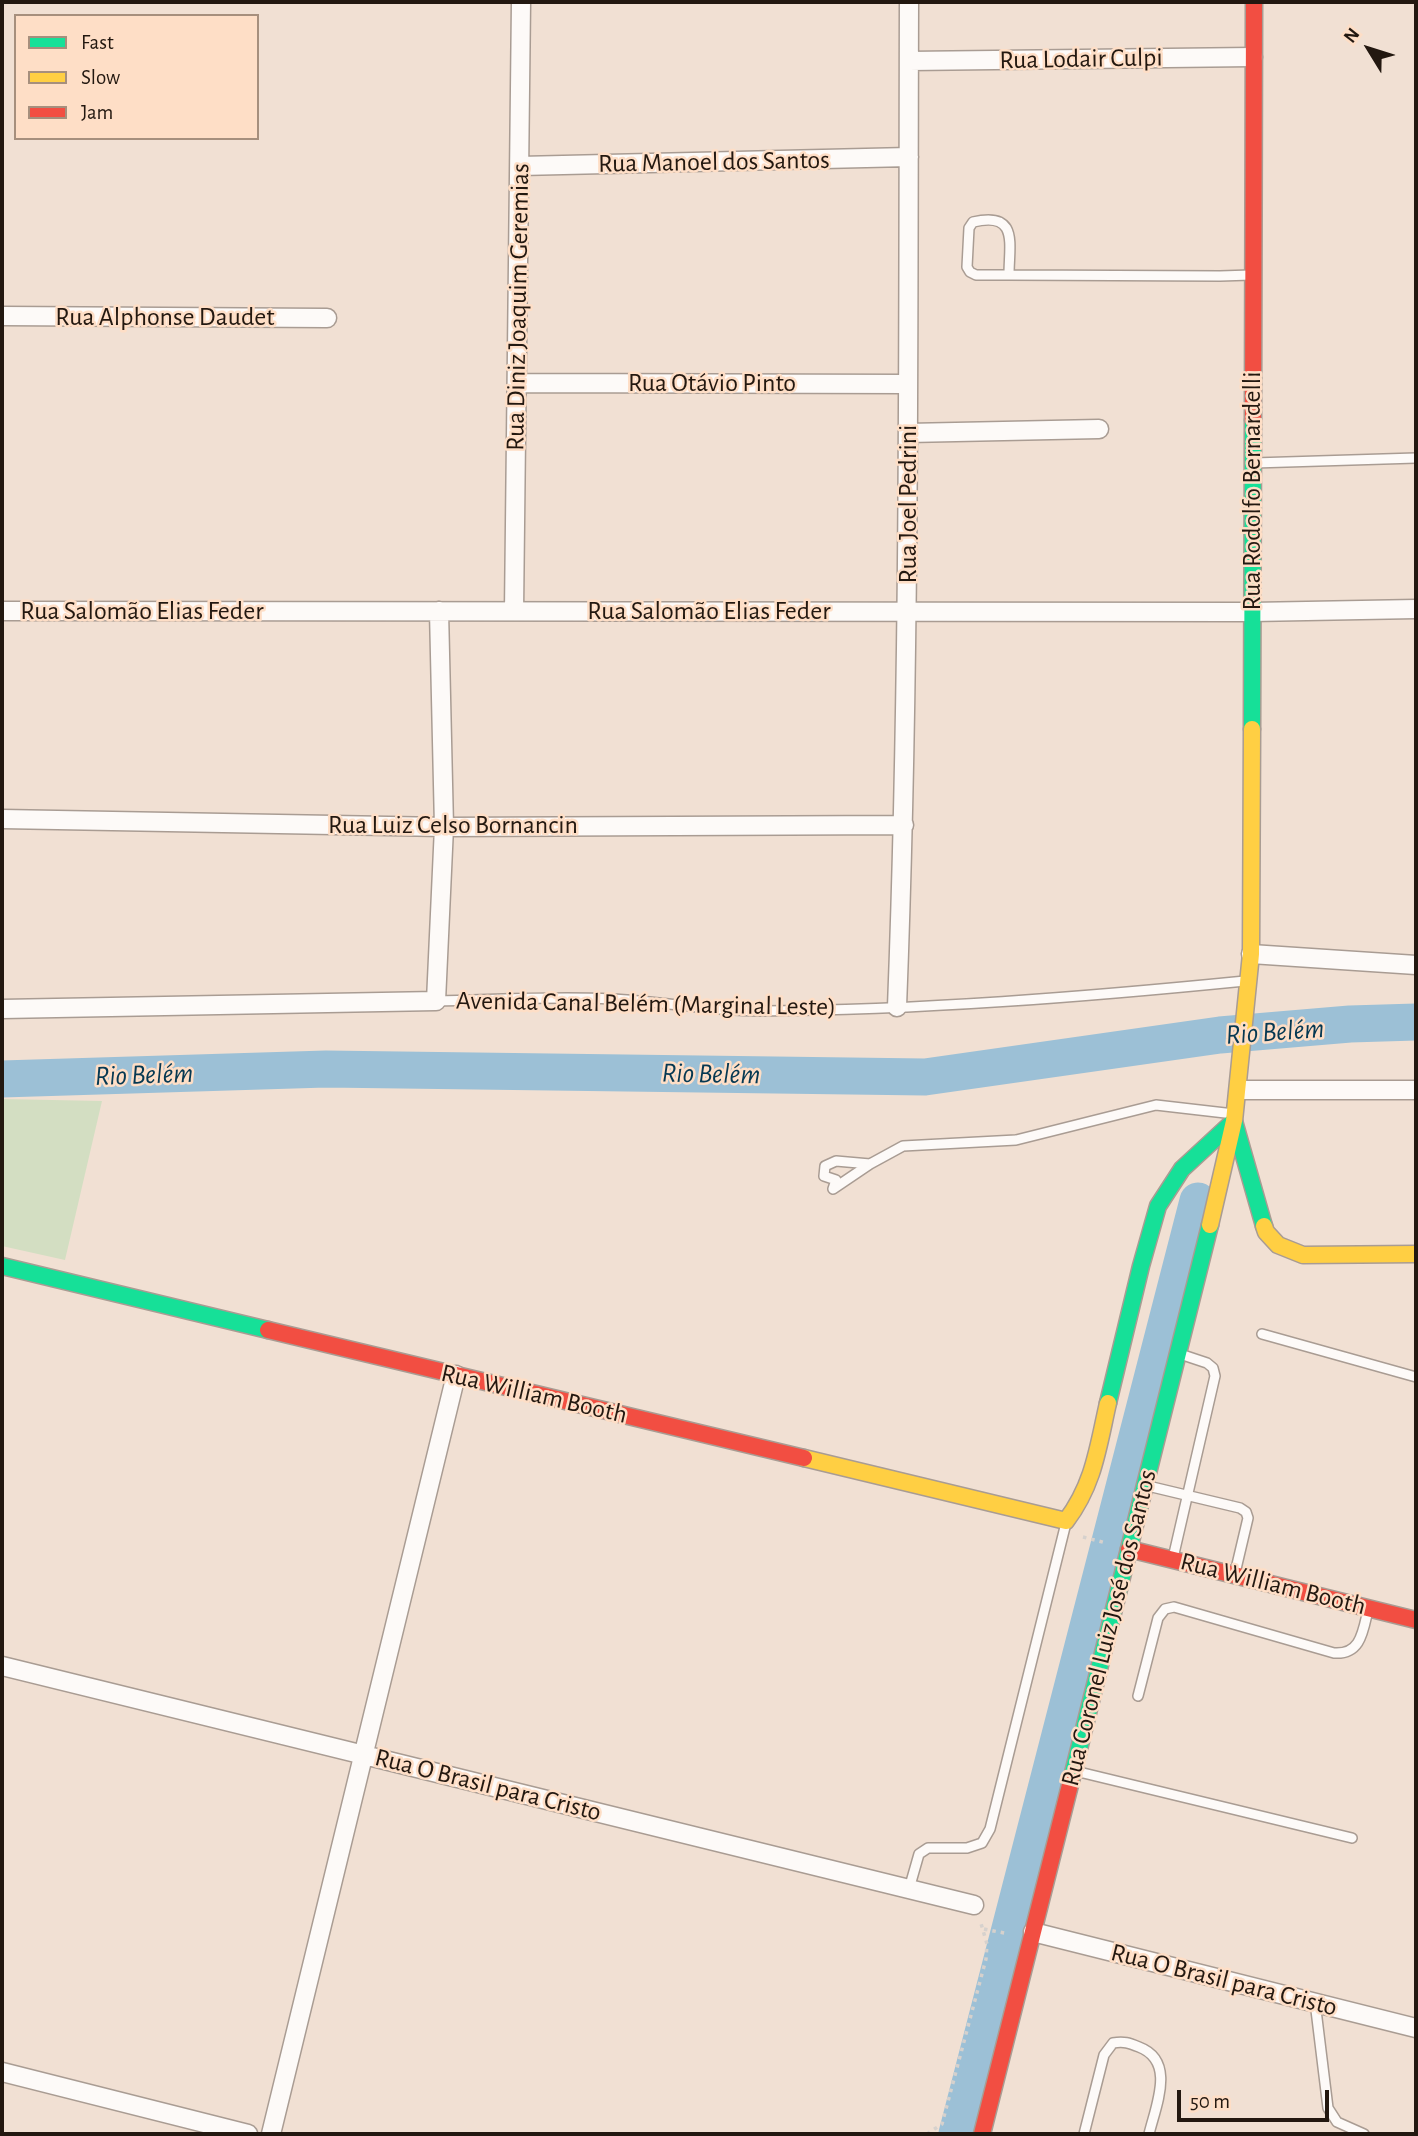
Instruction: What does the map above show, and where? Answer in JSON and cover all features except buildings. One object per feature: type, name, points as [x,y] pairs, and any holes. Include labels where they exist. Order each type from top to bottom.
[{"type":"street","name":"Rua Diniz Joaquim Geremias","points":[[514,611],[521,2]]},
{"type":"street","name":"Rua Joel Pedrini","points":[[897,1007],[904,825],[907,612],[909,2]]},
{"type":"street","name":"Rua Rodolfo Bernardelli","points":[[1241,1065],[1251,954],[1254,2]]},
{"type":"street","name":"Rua Lodair Culpi","points":[[909,61],[1253,57]]},
{"type":"street","name":"Rua Manoel dos Santos","points":[[520,166],[909,157]]},
{"type":"street","name":"Rua Alphonse Daudet","points":[[2,316],[327,318]]},
{"type":"street","name":"Rua Otávio Pinto","points":[[517,383],[908,384]]},
{"type":"street","points":[[908,433],[1099,429]]},
{"type":"street","name":"Rua Salomão Elias Feder","points":[[2,611],[1252,612],[1416,609]]},
{"type":"street","points":[[436,1001],[444,827],[439,611]]},
{"type":"street","name":"Rua Luiz Celso Bornancin","points":[[2,819],[444,827],[904,825]]},
{"type":"street","points":[[1251,954],[1416,965]]},
{"type":"street","name":"Avenida Canal Belém (Marginal Leste)","points":[[2,1009],[436,1001]]},
{"type":"street","name":"Rua Coronel Luiz José dos Santos","points":[[982,2134],[1178,1354],[1235,1117],[1241,1065]]},
{"type":"street","points":[[1238,1090],[1416,1090]]},
{"type":"street","points":[[1235,1117],[1266,1232],[1275,1244],[1288,1253],[1303,1255],[1416,1254]]},
{"type":"street","name":"Rua Coronel Luiz José dos Santos","points":[[1066,1521],[1081,1501],[1090,1480],[1158,1206],[1182,1169],[1235,1117]]},
{"type":"street","name":"Rua William Booth","points":[[2,1266],[1066,1521]]},
{"type":"street","points":[[271,2134],[456,1375]]},
{"type":"street","name":"Rua William Booth","points":[[1129,1549],[1416,1620]]},
{"type":"street","name":"Rua O Brasil para Cristo","points":[[2,1666],[974,1905]]},
{"type":"street","name":"Rua O Brasil para Cristo","points":[[1032,1932],[1416,2028]]},
{"type":"street","points":[[2,2072],[248,2134]]},
{"type":"lane","points":[[1009,275],[1010,232],[1006,225],[1000,221],[973,222],[969,228],[967,267],[976,275],[1009,275],[1253,275]]},
{"type":"lane","points":[[1252,463],[1416,458]]},
{"type":"lane","name":"Avenida Canal Belém (Marginal Leste)","points":[[436,1001],[612,999],[695,1008],[757,1011],[897,1007],[1109,994],[1248,981]]},
{"type":"lane","points":[[870,1164],[836,1161],[825,1166],[824,1176],[835,1180],[833,1189],[903,1146],[1016,1140],[1156,1105],[1235,1117]]},
{"type":"lane","points":[[1262,1334],[1416,1377]]},
{"type":"lane","points":[[1173,1560],[1215,1376],[1213,1368],[1207,1363],[1178,1354]]},
{"type":"lane","points":[[1144,1485],[1240,1508],[1246,1512],[1248,1518],[1235,1575]]},
{"type":"lane","points":[[909,1889],[919,1854],[928,1848],[968,1848],[982,1843],[990,1829],[1066,1521]]},
{"type":"lane","points":[[1138,1696],[1158,1618],[1165,1609],[1174,1607],[1345,1654],[1356,1646],[1369,1608]]},
{"type":"lane","points":[[1073,1771],[1352,1838]]},
{"type":"lane","points":[[1315,2002],[1328,2108],[1337,2122],[1364,2134]]},
{"type":"lane","points":[[1083,2134],[1104,2055],[1113,2043],[1123,2041],[1150,2051],[1159,2062],[1162,2077],[1149,2134]]},
{"type":"path","points":[[1084,1537],[1109,1544]]},
{"type":"path","points":[[927,2134],[942,2124],[986,1959],[987,1944],[974,1905]]},
{"type":"green space","points":[[2,1099],[102,1101],[65,1260],[2,1246]]},
{"type":"waterway","name":"Rio Belém","points":[[2,1079],[326,1069],[925,1077],[1220,1035],[1350,1024],[1416,1022]]},
{"type":"waterway","points":[[957,2134],[1198,1201]]},
{"type":"traffic: fast","points":[[1252,729],[1253,420]]},
{"type":"traffic: fast","points":[[1108,1403],[1158,1206],[1182,1169],[1234,1121],[1264,1226]]},
{"type":"traffic: fast","points":[[1071,1781],[1210,1225]]},
{"type":"traffic: fast","points":[[2,1266],[268,1330]]},
{"type":"traffic: slow","points":[[1210,1225],[1234,1121],[1251,954],[1252,729]]},
{"type":"traffic: slow","points":[[1264,1226],[1278,1245],[1303,1255],[1416,1254]]},
{"type":"traffic: slow","points":[[804,1458],[1066,1521],[1089,1479],[1108,1403]]},
{"type":"traffic: jam","points":[[1253,420],[1254,2]]},
{"type":"traffic: jam","points":[[268,1330],[804,1458]]},
{"type":"traffic: jam","points":[[1129,1549],[1416,1620]]},
{"type":"traffic: jam","points":[[982,2134],[1071,1781]]}]
